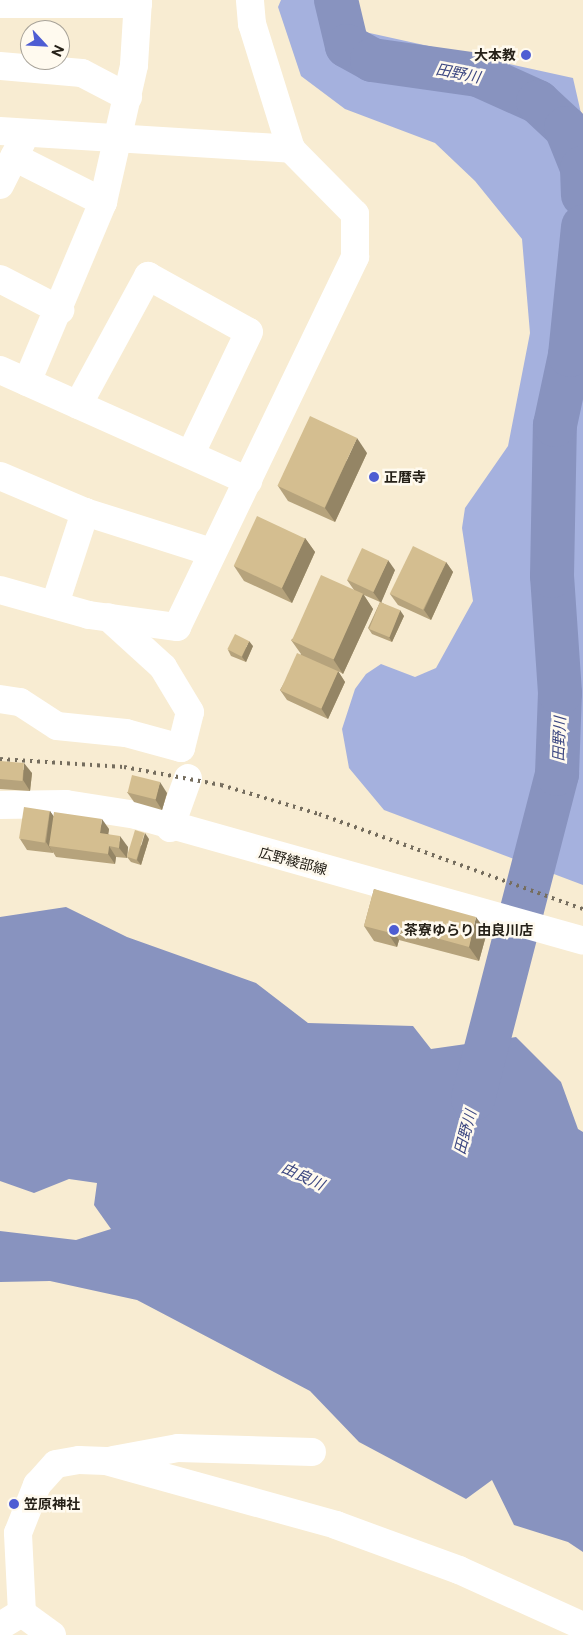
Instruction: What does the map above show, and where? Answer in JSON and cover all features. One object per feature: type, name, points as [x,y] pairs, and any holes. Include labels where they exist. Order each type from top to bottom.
[{"type":"street","points":[[0,590],[108,617],[176,627],[355,257],[355,214],[291,149],[252,24],[250,0]]},
{"type":"street","points":[[0,4],[138,2],[128,97],[103,202],[60,310],[27,382]]},
{"type":"street","points":[[0,66],[82,73],[128,97]]},
{"type":"street","points":[[0,185],[14,157],[13,132],[291,149]]},
{"type":"street","points":[[14,157],[103,202]]},
{"type":"street","points":[[78,405],[148,276],[249,332],[190,455]]},
{"type":"street","points":[[0,279],[60,310]]},
{"type":"street","points":[[0,370],[248,481]]},
{"type":"street","points":[[0,476],[85,512],[211,552]]},
{"type":"street","points":[[55,604],[85,512]]},
{"type":"street","points":[[0,699],[20,702],[56,726],[126,733],[181,748],[190,712],[163,667],[108,617]]},
{"type":"street","points":[[170,828],[188,778]]},
{"type":"street","name":"広野綾部線","points":[[0,804],[66,804],[136,816],[170,828],[545,929],[583,941]]},
{"type":"street","points":[[52,1635],[10,1624],[18,1533],[38,1485],[56,1464],[106,1461],[178,1448],[312,1452]]},
{"type":"street","points":[[106,1461],[336,1525],[459,1570],[583,1626]]},
{"type":"shaded area","points":[[281,0],[325,0],[323,15],[365,32],[573,78],[583,122],[583,885],[384,810],[349,768],[342,729],[355,689],[366,674],[381,664],[415,677],[436,668],[473,601],[462,528],[465,508],[508,446],[530,333],[522,239],[475,181],[435,143],[345,109],[301,76],[278,7]]},
{"type":"water","name":"由良川","points":[[66,907],[127,937],[256,983],[308,1023],[413,1026],[431,1049],[516,1037],[561,1082],[578,1129],[583,1132],[583,1552],[568,1542],[514,1525],[492,1480],[466,1499],[359,1442],[310,1391],[137,1300],[50,1281],[0,1282],[0,1231],[76,1240],[111,1229],[94,1205],[97,1183],[69,1179],[34,1193],[0,1181],[0,917]]},
{"type":"building","points":[[310,416],[357,438],[325,508],[277,486]]},
{"type":"building","points":[[257,516],[305,538],[282,588],[234,566]]},
{"type":"building","points":[[413,546],[446,562],[423,610],[390,594]]},
{"type":"building","points":[[362,548],[388,560],[373,592],[347,580]]},
{"type":"building","points":[[321,575],[363,594],[334,659],[292,641]]},
{"type":"building","points":[[380,602],[400,610],[390,637],[369,629]]},
{"type":"building","points":[[235,634],[249,641],[242,656],[227,649]]},
{"type":"building","points":[[297,653],[338,671],[321,709],[280,690]]},
{"type":"building","points":[[0,761],[24,763],[22,781],[0,779]]},
{"type":"building","points":[[132,775],[160,782],[156,799],[128,792]]},
{"type":"building","points":[[24,807],[50,811],[45,843],[19,839]]},
{"type":"building","points":[[54,812],[102,819],[100,833],[120,836],[119,848],[109,846],[108,854],[49,846]]},
{"type":"building","points":[[135,830],[145,833],[136,860],[127,857]]},
{"type":"building","points":[[374,889],[476,917],[469,947],[389,925],[387,932],[364,926]]},
{"type":"waterway","name":"田野川","points":[[336,0],[347,46],[372,60],[478,75],[538,102],[566,128],[582,168],[583,195]]},
{"type":"waterway","name":"田野川","points":[[473,1099],[557,774],[560,693],[552,576],[555,425],[570,355],[583,227]]},
{"type":"railway","points":[[0,759],[124,767],[221,785],[319,814],[583,909]]},
{"type":"place","name":"大本教","points":[[526,55]]},
{"type":"place","name":"正暦寺","points":[[374,477]]},
{"type":"place","name":"茶寮ゆらり 由良川店","points":[[394,930]]},
{"type":"place","name":"笠原神社","points":[[14,1504]]}]
